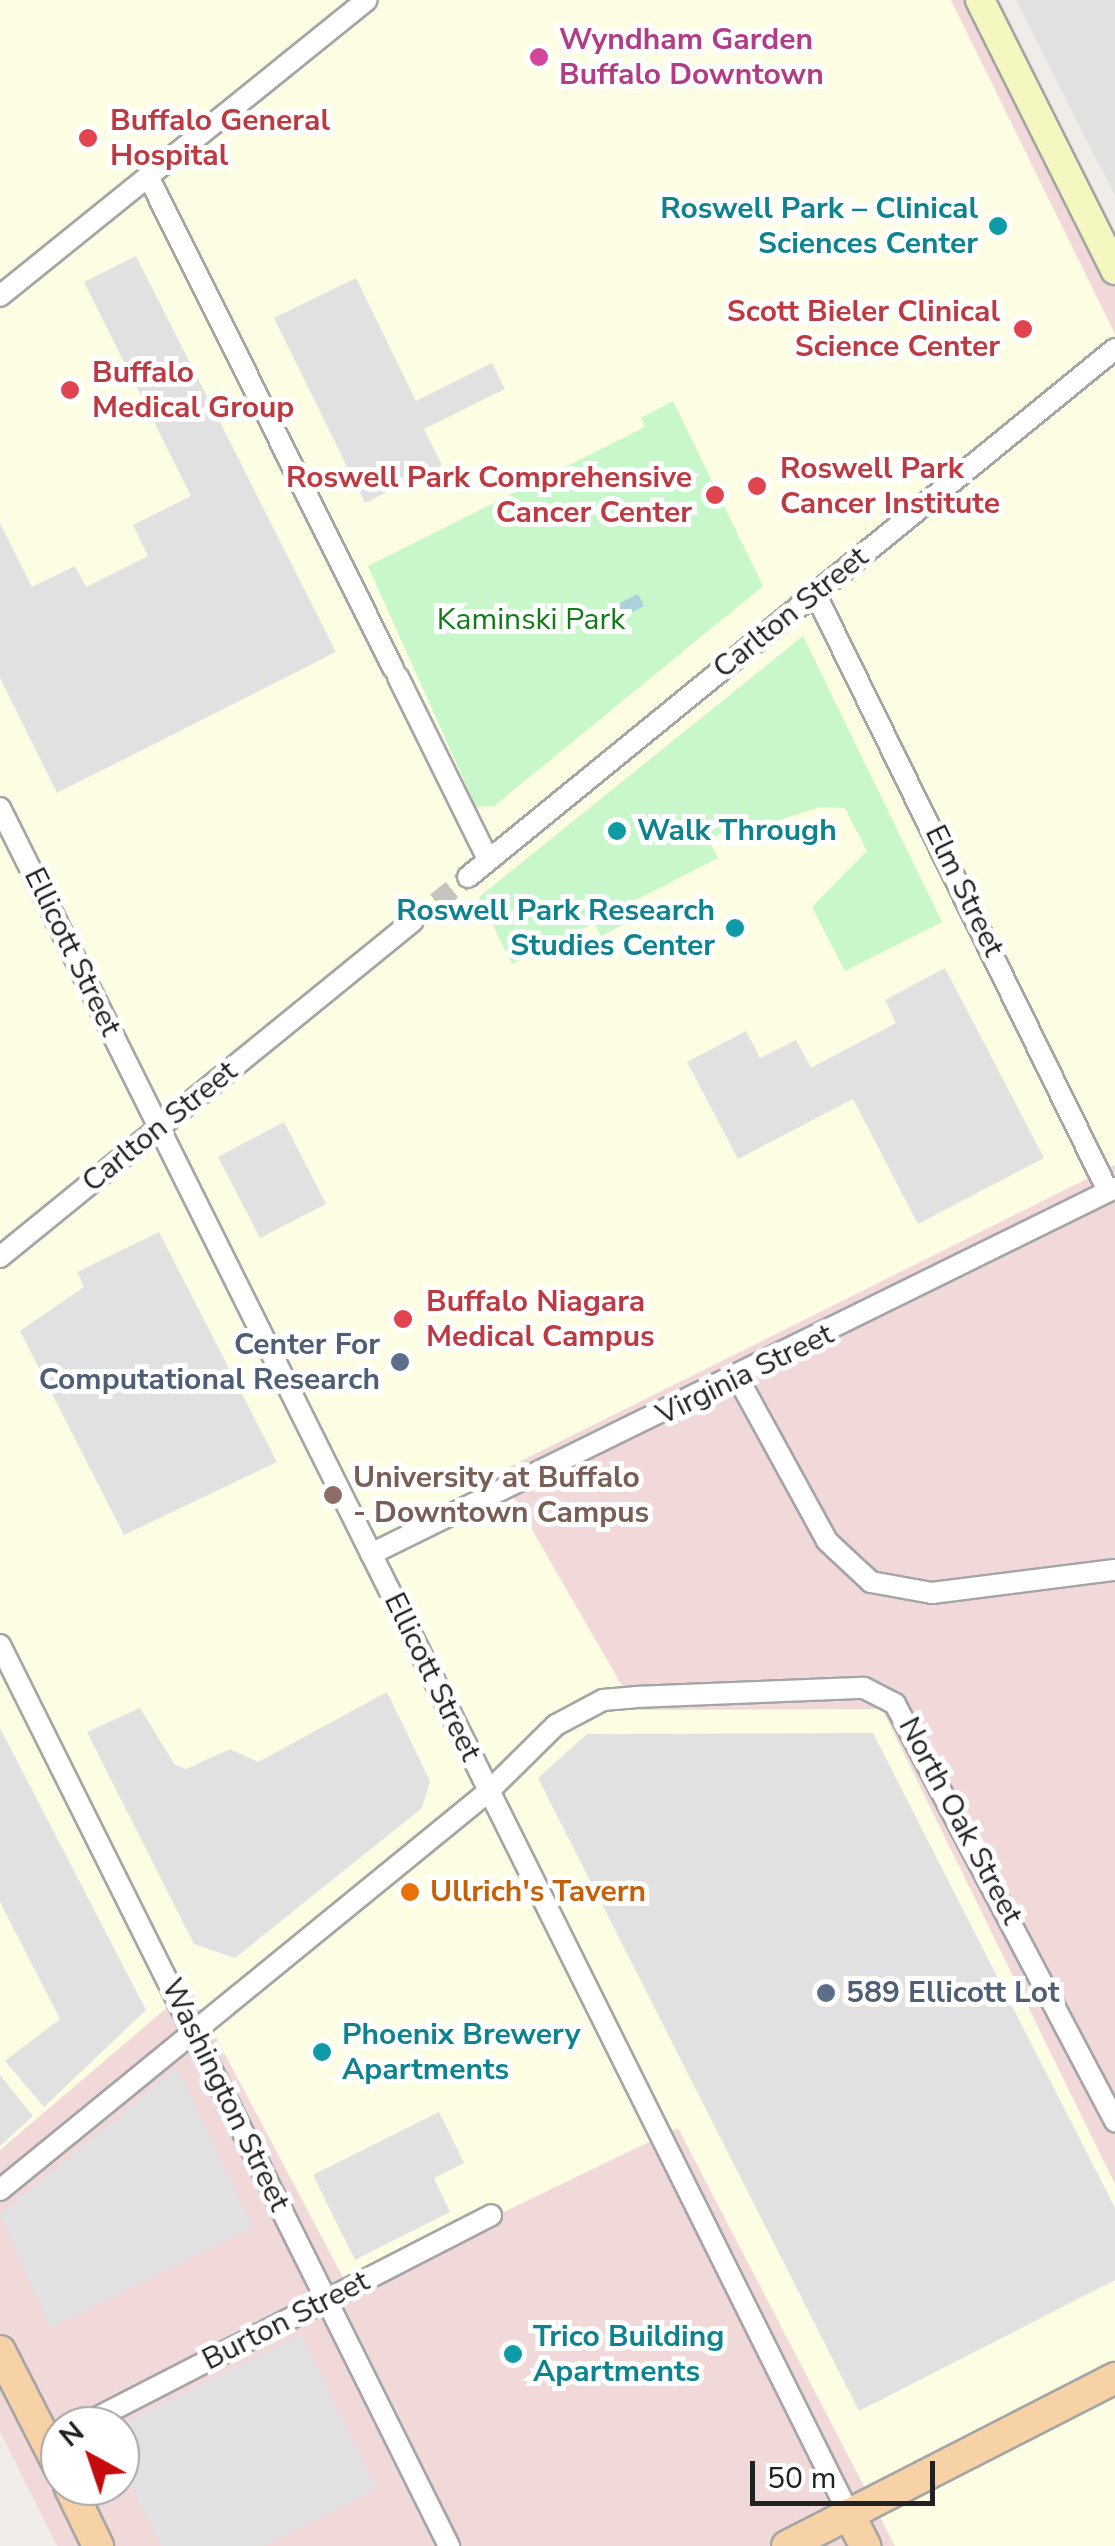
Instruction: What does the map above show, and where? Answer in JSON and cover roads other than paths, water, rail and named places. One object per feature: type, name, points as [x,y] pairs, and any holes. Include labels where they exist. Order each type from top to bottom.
[{"type":"main road","points":[[0,2350],[40,2421]]},
{"type":"main road","points":[[787,2546],[1115,2378]]},
{"type":"main road","points":[[79,2506],[98,2546]]},
{"type":"main road","name":"Ellicott Street","points":[[849,2514],[865,2546]]},
{"type":"street","points":[[0,296],[367,0]]},
{"type":"street","points":[[980,0],[1115,270]]},
{"type":"street","points":[[148,176],[488,859]]},
{"type":"street","name":"Carlton Street","points":[[468,877],[1115,349]]},
{"type":"street","name":"Elm Street","points":[[815,593],[1112,1189]]},
{"type":"street","name":"Ellicott Street","points":[[0,808],[849,2514]]},
{"type":"street","name":"Carlton Street","points":[[0,1258],[413,921]]},
{"type":"street","name":"Virginia Street","points":[[371,1554],[739,1380],[1112,1189]]},
{"type":"street","points":[[739,1380],[827,1541],[871,1582],[932,1593],[1115,1570]]},
{"type":"street","name":"Washington Street","points":[[0,1645],[449,2546]]},
{"type":"street","name":"North Oak Street","points":[[489,1791],[556,1726],[603,1700],[850,1688],[895,1704],[1115,2122]]},
{"type":"street","points":[[0,2190],[489,1791]]},
{"type":"street","name":"Burton Street","points":[[120,2406],[491,2215]]},
{"type":"water","points":[[638,594],[644,606],[595,631],[588,619]]},
{"type":"tunnel","points":[[413,921],[468,877]]},
{"type":"place","name":"Wyndham Garden Buffalo Downtown","points":[[539,57]]},
{"type":"place","name":"Buffalo General Hospital","points":[[88,138]]},
{"type":"place","name":"Roswell Park – Clinical Sciences Center","points":[[998,226]]},
{"type":"place","name":"Scott Bieler Clinical Science Center","points":[[1023,329]]},
{"type":"place","name":"Buffalo Medical Group","points":[[70,390]]},
{"type":"place","name":"Roswell Park Cancer Institute","points":[[757,486]]},
{"type":"place","name":"Roswell Park Comprehensive Cancer Center","points":[[715,495]]},
{"type":"place","name":"Walk Through","points":[[617,831]]},
{"type":"place","name":"Roswell Park Research Studies Center","points":[[735,928]]},
{"type":"place","name":"Buffalo Niagara Medical Campus","points":[[403,1319]]},
{"type":"place","name":"Center For Computational Research","points":[[400,1362]]},
{"type":"place","name":"University at Buffalo - Downtown Campus","points":[[333,1495]]},
{"type":"place","name":"Ullrich's Tavern","points":[[410,1892]]},
{"type":"place","name":"589 Ellicott Lot","points":[[826,1993]]},
{"type":"place","name":"Phoenix Brewery Apartments","points":[[322,2052]]},
{"type":"place","name":"Trico Building Apartments","points":[[513,2354]]},
{"type":"park label","name":"Kaminski Park","points":[[531,620]]}]
